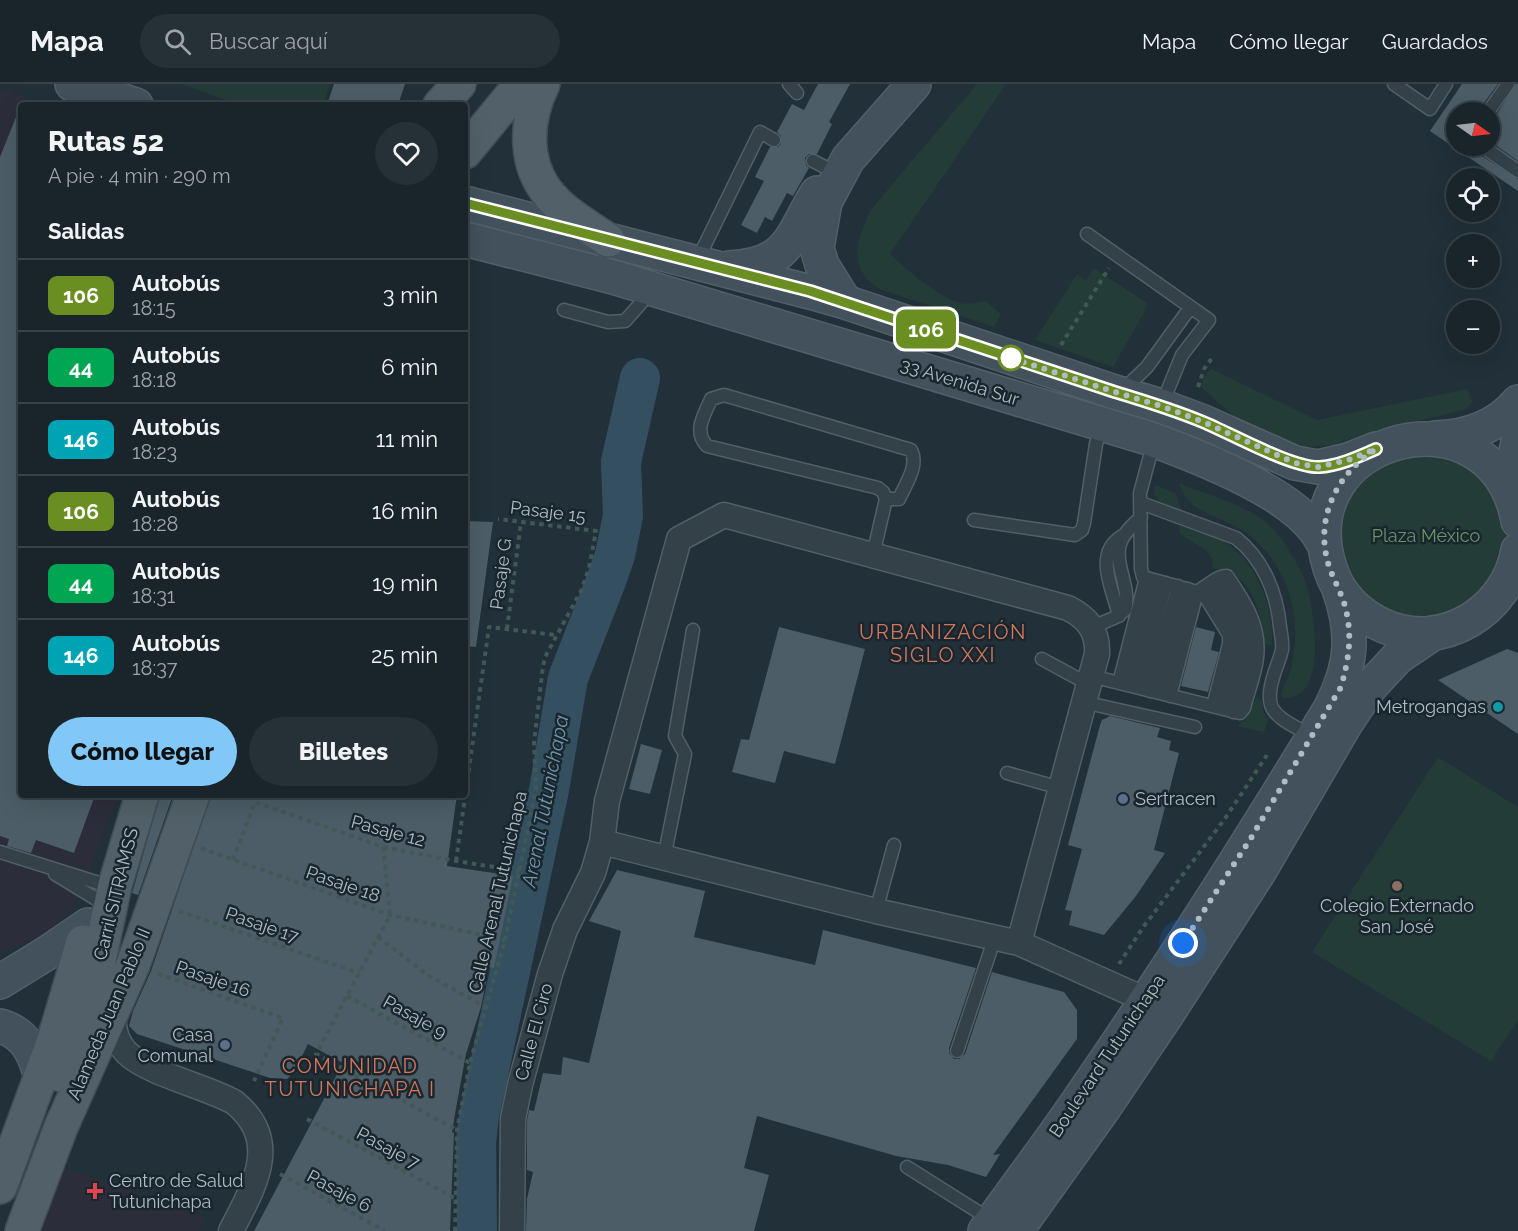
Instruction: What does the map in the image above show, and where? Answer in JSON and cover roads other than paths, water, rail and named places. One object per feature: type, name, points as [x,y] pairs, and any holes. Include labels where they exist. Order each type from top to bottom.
[{"type":"main road","points":[[443,102],[459,84]]},
{"type":"main road","points":[[468,148],[521,84]]},
{"type":"main road","points":[[543,84],[533,107],[529,127],[529,149],[539,180],[555,201],[608,240]]},
{"type":"main road","name":"Alameda Juan Pablo II","points":[[0,1187],[41,1078],[95,902],[130,798]]},
{"type":"main road","name":"Carril SITRAMSS","points":[[115,984],[115,885],[141,798]]},
{"type":"main road","name":"Carril SITRAMSS","points":[[3,1231],[115,984],[127,936],[148,890],[179,798]]},
{"type":"main road","name":"Alameda Juan Pablo II","points":[[22,1231],[115,984],[156,903],[192,798]]},
{"type":"street","points":[[72,84],[127,102]]},
{"type":"street","points":[[710,265],[752,267],[775,257],[800,226],[831,163],[914,84]]},
{"type":"street","points":[[831,163],[817,248],[822,265],[845,302]]},
{"type":"street","name":"33 Avenida Sur","points":[[468,204],[810,291],[1167,408],[1295,463],[1318,467],[1348,460],[1403,440],[1454,437],[1475,432],[1495,422],[1518,402]]},
{"type":"street","points":[[800,226],[803,269],[810,291],[823,314],[859,352]]},
{"type":"street","name":"33 Avenida Sur","points":[[468,240],[647,288],[1154,440],[1205,460],[1281,500],[1305,519],[1325,546]]},
{"type":"street","points":[[1431,438],[1464,447],[1482,459],[1498,475],[1516,512]]},
{"type":"street","points":[[1516,512],[1512,476],[1518,442]]},
{"type":"street","points":[[1376,449],[1349,471],[1336,490],[1327,511],[1325,546],[1327,560],[1339,589],[1359,612],[1386,627],[1408,633],[1432,634],[1463,624],[1504,598],[1518,550]]},
{"type":"street","name":"Calle El Ciro","points":[[512,1231],[513,1119],[520,1085],[550,974],[565,930],[593,873],[602,842],[608,801],[680,539],[724,515],[1068,608],[1081,615],[1092,627]]},
{"type":"street","name":"Boulevard Tutunichapa","points":[[997,1228],[1238,858],[1313,737],[1341,687],[1348,663],[1350,638],[1347,612],[1339,589]]},
{"type":"street","points":[[1019,943],[1097,654],[1097,642],[1092,627]]},
{"type":"street","name":"Boulevard Tutunichapa","points":[[997,1228],[1104,1108],[1259,872],[1346,723],[1370,687],[1398,657],[1432,634]]},
{"type":"street","points":[[602,842],[876,912],[1019,943],[1146,1000]]},
{"type":"street","points":[[0,982],[47,953],[95,902]]},
{"type":"street","points":[[115,984],[113,1017],[116,1035],[128,1054],[144,1064],[234,1102],[246,1112],[258,1132],[261,1154],[258,1169],[253,1187],[231,1231]]},
{"type":"street","points":[[0,1026],[16,1034],[28,1044],[36,1058],[41,1078]]},
{"type":"street","points":[[69,1109],[90,1077],[102,1065],[114,1062],[144,1064]]},
{"type":"lane","points":[[1394,84],[1430,109],[1446,84]]},
{"type":"lane","points":[[1495,102],[1508,84]]},
{"type":"lane","points":[[710,265],[760,132],[774,140]]},
{"type":"lane","points":[[1499,156],[1517,167]]},
{"type":"lane","points":[[1087,234],[1209,320],[1182,355],[1167,408]]},
{"type":"lane","points":[[564,310],[608,322],[624,321],[641,303],[647,288]]},
{"type":"lane","points":[[1115,392],[1124,389],[1147,367],[1190,308]]},
{"type":"lane","points":[[873,555],[886,499],[883,492],[878,488],[707,446],[701,440],[699,432],[711,399],[724,395],[911,450],[915,457],[914,467],[899,499],[886,499]]},
{"type":"lane","points":[[974,520],[1076,536],[1082,530],[1084,523],[1096,444],[1102,425]]},
{"type":"lane","points":[[1087,687],[1145,689],[1240,713],[1244,708],[1257,658],[1257,643],[1249,609],[1227,576],[1184,585],[1143,577],[1140,493],[1154,440]]},
{"type":"lane","points":[[1141,503],[1236,538],[1246,547],[1271,584],[1280,619],[1282,647],[1270,694],[1271,706],[1278,715],[1313,737]]},
{"type":"lane","points":[[1092,627],[1125,610],[1128,595],[1119,556],[1120,543],[1141,517]]},
{"type":"lane","points":[[1145,689],[1184,585]]},
{"type":"lane","points":[[1145,689],[1184,585]]},
{"type":"lane","points":[[1145,689],[1184,585]]},
{"type":"lane","points":[[1184,585],[1229,635],[1223,709]]},
{"type":"lane","points":[[664,858],[685,754],[675,736],[693,630]]},
{"type":"lane","points":[[1042,659],[1087,687],[1196,727]]},
{"type":"lane","points":[[1007,773],[1060,788]]},
{"type":"lane","points":[[876,912],[894,845]]},
{"type":"lane","points":[[2,852],[39,864],[95,902]]},
{"type":"lane","points":[[957,1051],[995,938]]},
{"type":"lane","points":[[907,1167],[997,1228]]},
{"type":"waterway","name":"Arenal Tutunichapa","points":[[477,1231],[476,1141],[479,1116],[549,790],[568,678],[615,555],[623,516],[621,462],[640,378]]},
{"type":"place","name":"Metrogangas","points":[[1498,707]]},
{"type":"place","name":"Sertracen","points":[[1123,799]]},
{"type":"place","name":"Colegio Externado San José","points":[[1397,886]]},
{"type":"place","name":"Casa Comunal","points":[[225,1045]]},
{"type":"place","name":"Centro de Salud Tutunichapa","points":[[95,1191]]},
{"type":"district","name":"URBANIZACIÓN SIGLO XXI","points":[[943,644]]},
{"type":"district","name":"COMUNIDAD TUTUNICHAPA I","points":[[350,1078]]},
{"type":"park label","name":"Plaza México","points":[[1426,536]]}]
